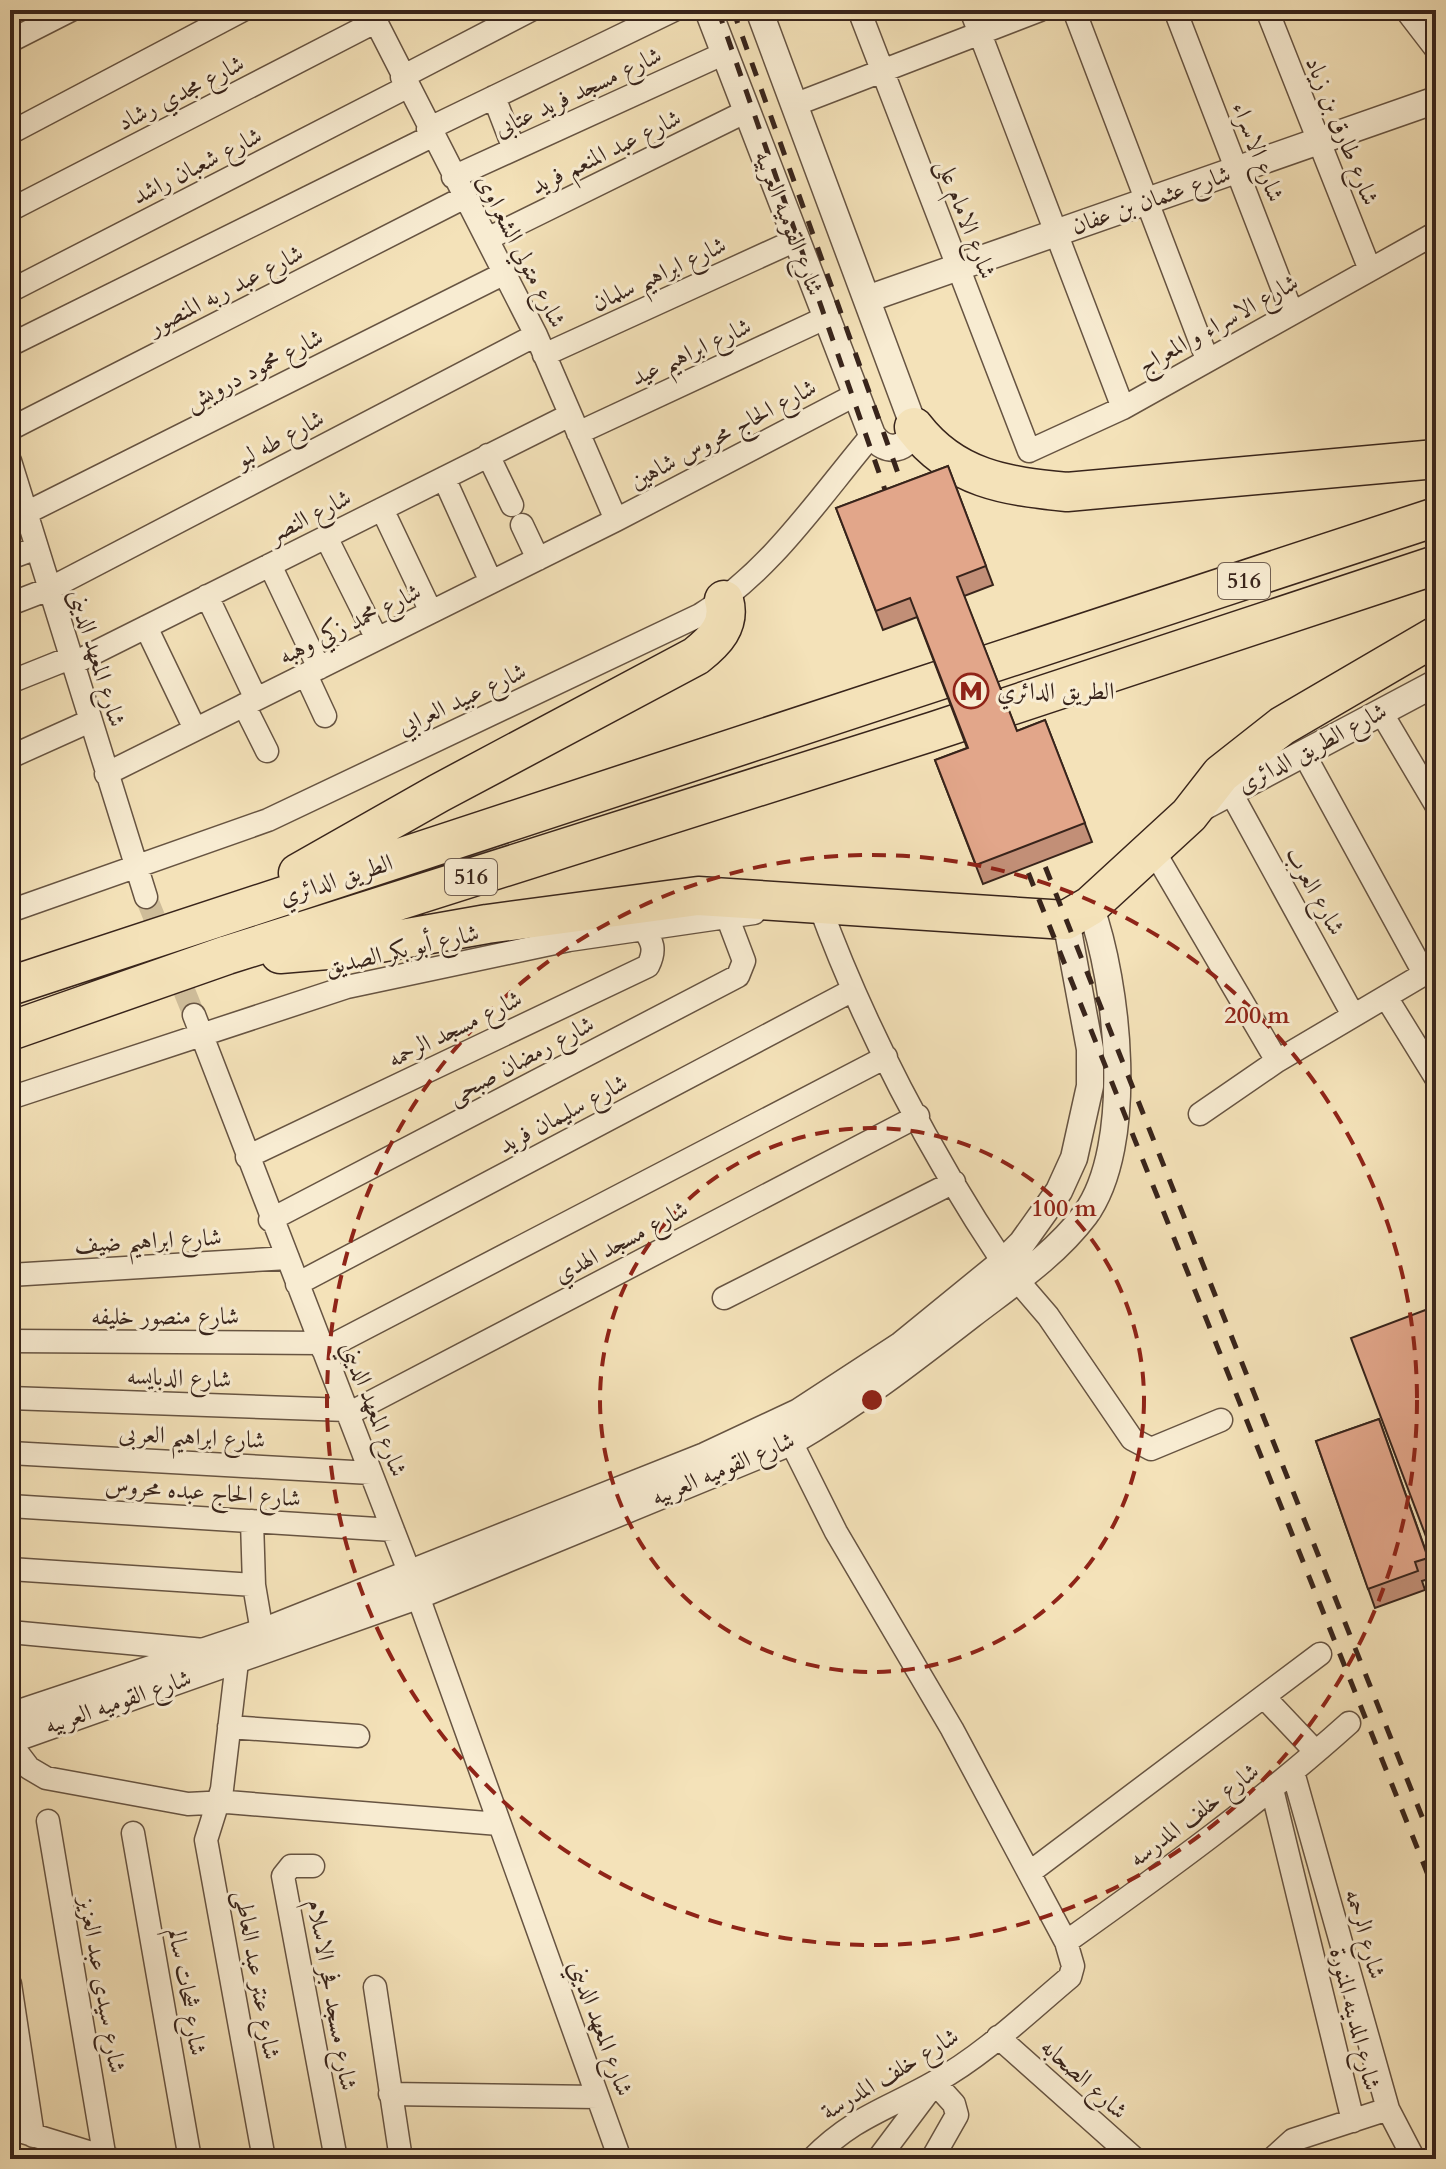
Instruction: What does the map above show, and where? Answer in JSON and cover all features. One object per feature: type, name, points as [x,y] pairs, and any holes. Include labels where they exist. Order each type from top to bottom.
[{"type":"highway","points":[[914,427],[942,457],[977,477],[1015,487],[1067,492],[1436,459]]},
{"type":"highway","name":"الطريق الدائري","points":[[10,986],[1436,517]]},
{"type":"highway","name":"الطريق الدائري","points":[[10,1031],[227,955],[934,731],[1436,565]]},
{"type":"highway","points":[[192,928],[340,852],[439,793],[696,656],[717,637],[724,625],[727,611],[724,600]]},
{"type":"highway","points":[[227,955],[351,948],[487,924],[698,896],[819,904],[1078,913],[1226,783],[1282,726],[1436,636]]},
{"type":"street","points":[[10,41],[71,10]]},
{"type":"street","points":[[10,133],[243,10]]},
{"type":"street","name":"شارع شعبان راشد","points":[[10,291],[405,82],[531,10]]},
{"type":"street","points":[[10,345],[494,97],[674,10]]},
{"type":"street","name":"شارع القوميه العربيه","points":[[708,10],[872,435]]},
{"type":"street","name":"شارع القوميه العربيه","points":[[759,10],[914,427]]},
{"type":"street","name":"شارع الامام على","points":[[859,10],[1024,446]]},
{"type":"street","points":[[971,10],[1123,408]]},
{"type":"street","points":[[794,105],[1040,10]]},
{"type":"street","points":[[1074,10],[1207,359]]},
{"type":"street","name":"شارع الاسراء","points":[[1175,10],[1292,313]]},
{"type":"street","name":"شارع طارق بن زياد","points":[[1267,10],[1370,270]]},
{"type":"street","points":[[1406,10],[1436,49]]},
{"type":"street","name":"شارع متولي الشعراوى","points":[[372,16],[540,345],[616,520]]},
{"type":"street","name":"شارع مجدي رشاد","points":[[10,210],[372,16]]},
{"type":"street","name":"شارع مسجد فريد عتابى","points":[[453,177],[725,53]]},
{"type":"street","points":[[494,97],[514,149]]},
{"type":"street","name":"شارع عثمان بن عفان","points":[[867,299],[1436,100]]},
{"type":"street","name":"شارع عبد المنعم فريد","points":[[487,239],[747,111]]},
{"type":"street","name":"شارع عبد ربه المنصور","points":[[10,429],[465,197]]},
{"type":"street","name":"شارع الاسراء و المعراج","points":[[1024,446],[1034,451],[1123,408],[1436,233]]},
{"type":"street","name":"شارع ابراهيم سلمان","points":[[540,345],[796,240]]},
{"type":"street","name":"شارع محمود درويش","points":[[26,513],[505,273]]},
{"type":"street","name":"شارع ابراهيم عيد","points":[[574,424],[825,318]]},
{"type":"street","name":"شارع طه لبو","points":[[10,604],[49,589],[540,345]]},
{"type":"street","name":"شارع الحاج محروس شاهين","points":[[616,520],[855,395]]},
{"type":"street","name":"شارع النصر","points":[[10,682],[71,661],[146,627],[488,455],[574,424]]},
{"type":"street","points":[[872,435],[886,448],[896,449],[905,445],[914,427]]},
{"type":"street","name":"شارع عبيد العرابي","points":[[10,911],[268,820],[700,615],[724,600],[766,562],[872,435]]},
{"type":"street","points":[[488,455],[512,505]]},
{"type":"street","name":"شارع المعهد الدينى","points":[[10,461],[14,487],[26,513],[135,869]]},
{"type":"street","points":[[444,478],[491,582]]},
{"type":"street","points":[[382,509],[431,612]]},
{"type":"street","name":"شارع محمد زكي وهبه","points":[[106,774],[616,520]]},
{"type":"street","points":[[522,525],[538,559]]},
{"type":"street","points":[[326,537],[377,639]]},
{"type":"street","points":[[10,558],[37,548]]},
{"type":"street","points":[[270,565],[312,672],[325,716]]},
{"type":"street","points":[[207,596],[267,751]]},
{"type":"street","points":[[146,627],[195,729]]},
{"type":"street","name":"شارع الطريق الدائرى","points":[[1226,783],[1304,754],[1436,683]]},
{"type":"street","points":[[1381,712],[1436,805]]},
{"type":"street","points":[[10,757],[90,721]]},
{"type":"street","points":[[1200,1114],[1277,1061],[1430,971],[1304,754]]},
{"type":"street","name":"شارع العرب","points":[[1226,783],[1353,1015]]},
{"type":"street","points":[[1152,848],[1277,1061]]},
{"type":"street","points":[[135,869],[146,897]]},
{"type":"street","points":[[819,904],[853,990],[954,1182],[1010,1271],[1048,1316],[1132,1439],[1151,1449],[1221,1420]]},
{"type":"street","name":"شارع أبو بكر الصديق","points":[[10,1098],[197,1024],[347,987],[643,928],[819,904]]},
{"type":"street","name":"شارع القوميه العربيه","points":[[10,1741],[246,1644],[413,1585],[791,1442],[913,1360],[1010,1271],[1059,1191],[1074,1158],[1085,1123],[1090,1086],[1090,1049],[1078,913]]},
{"type":"street","name":"شارع رمضان صبحى","points":[[270,1220],[738,976],[744,961],[727,916]]},
{"type":"street","name":"شارع مسجد الرحمه","points":[[247,1157],[648,966],[654,954],[652,941],[643,928]]},
{"type":"street","name":"شارع سليمان فريد","points":[[297,1284],[853,990]]},
{"type":"street","points":[[1386,997],[1436,1078]]},
{"type":"street","name":"شارع المعهد الديني","points":[[197,1024],[270,1220],[288,1258],[393,1530],[620,2159]]},
{"type":"street","points":[[321,1346],[886,1057]]},
{"type":"street","name":"شارع مسجد الهدي","points":[[347,1412],[918,1116]]},
{"type":"street","points":[[724,1298],[954,1182]]},
{"type":"street","name":"شارع ابراهيم ضيف","points":[[10,1275],[288,1258]]},
{"type":"street","name":"شارع القوميه العربيه","points":[[10,1716],[207,1650],[246,1644],[413,1585],[705,1456],[799,1412],[1010,1271]]},
{"type":"street","name":"شارع منصور خليفه","points":[[10,1341],[321,1346]]},
{"type":"street","name":"شارع الدبايسه","points":[[10,1398],[347,1412]]},
{"type":"street","points":[[791,1442],[836,1532],[952,1729],[1066,1942]]},
{"type":"street","name":"شارع ابراهيم العربى","points":[[10,1453],[371,1473]]},
{"type":"street","name":"شارع الحاج عبده محروس","points":[[10,1506],[393,1530]]},
{"type":"street","name":"شارع عنتر عبد العاطى","points":[[252,1521],[254,1585],[246,1644],[217,1802],[206,1840],[264,2159]]},
{"type":"street","points":[[10,1569],[254,1585]]},
{"type":"street","points":[[10,1632],[207,1650]]},
{"type":"street","points":[[1029,1873],[1320,1654]]},
{"type":"street","points":[[1264,1697],[1316,1752]]},
{"type":"street","name":"شارع خلف المدرسه","points":[[1066,1942],[1272,1789],[1349,1723]]},
{"type":"street","points":[[229,1727],[358,1736]]},
{"type":"street","points":[[10,1741],[29,1768],[46,1778],[188,1804],[217,1802],[499,1824]]},
{"type":"street","name":"شارع الرحمه","points":[[1293,1772],[1388,2109],[1414,2159]]},
{"type":"street","name":"شارع المدينه المنورة","points":[[1272,1789],[1353,2121]]},
{"type":"street","name":"شارع سيدى عبد العزيز","points":[[48,1821],[107,2158]]},
{"type":"street","name":"شارع شحات سالم","points":[[133,1833],[190,2159]]},
{"type":"street","name":"شارع مسجد فجر الاسلام","points":[[313,1866],[291,1866],[283,1876],[336,2159]]},
{"type":"street","name":"شارع خلف المدرسة","points":[[812,2159],[853,2123],[935,2083],[998,2037],[1070,1977],[1073,1966],[1066,1942]]},
{"type":"street","points":[[10,1984],[33,2136]]},
{"type":"street","points":[[375,1987],[401,2159]]},
{"type":"street","name":"شارع الصحابه","points":[[998,2037],[1135,2159]]},
{"type":"street","points":[[878,2159],[935,2083],[954,2104],[957,2115],[932,2159]]},
{"type":"street","points":[[390,2094],[597,2097]]},
{"type":"street","points":[[1272,2159],[1293,2140],[1388,2109]]},
{"type":"street","points":[[10,2128],[107,2158]]},
{"type":"building","points":[[948,466],[986,566],[957,577],[1017,731],[1045,720],[1085,823],[976,865],[935,760],[968,748],[910,598],[876,611],[836,508]]},
{"type":"building","points":[[1436,1306],[1436,1563],[1351,1338]]},
{"type":"building","points":[[1379,1419],[1428,1558],[1415,1562],[1418,1571],[1368,1589],[1316,1441]]},
{"type":"tunnel","points":[[146,897],[194,1015]]},
{"type":"railway","points":[[718,10],[892,510]]},
{"type":"railway","points":[[733,10],[909,504]]},
{"type":"railway","points":[[1035,841],[1436,1852]]},
{"type":"railway","points":[[1018,847],[1436,1895]]},
{"type":"place","name":"الطريق الدائري","points":[[971,691]]}]
